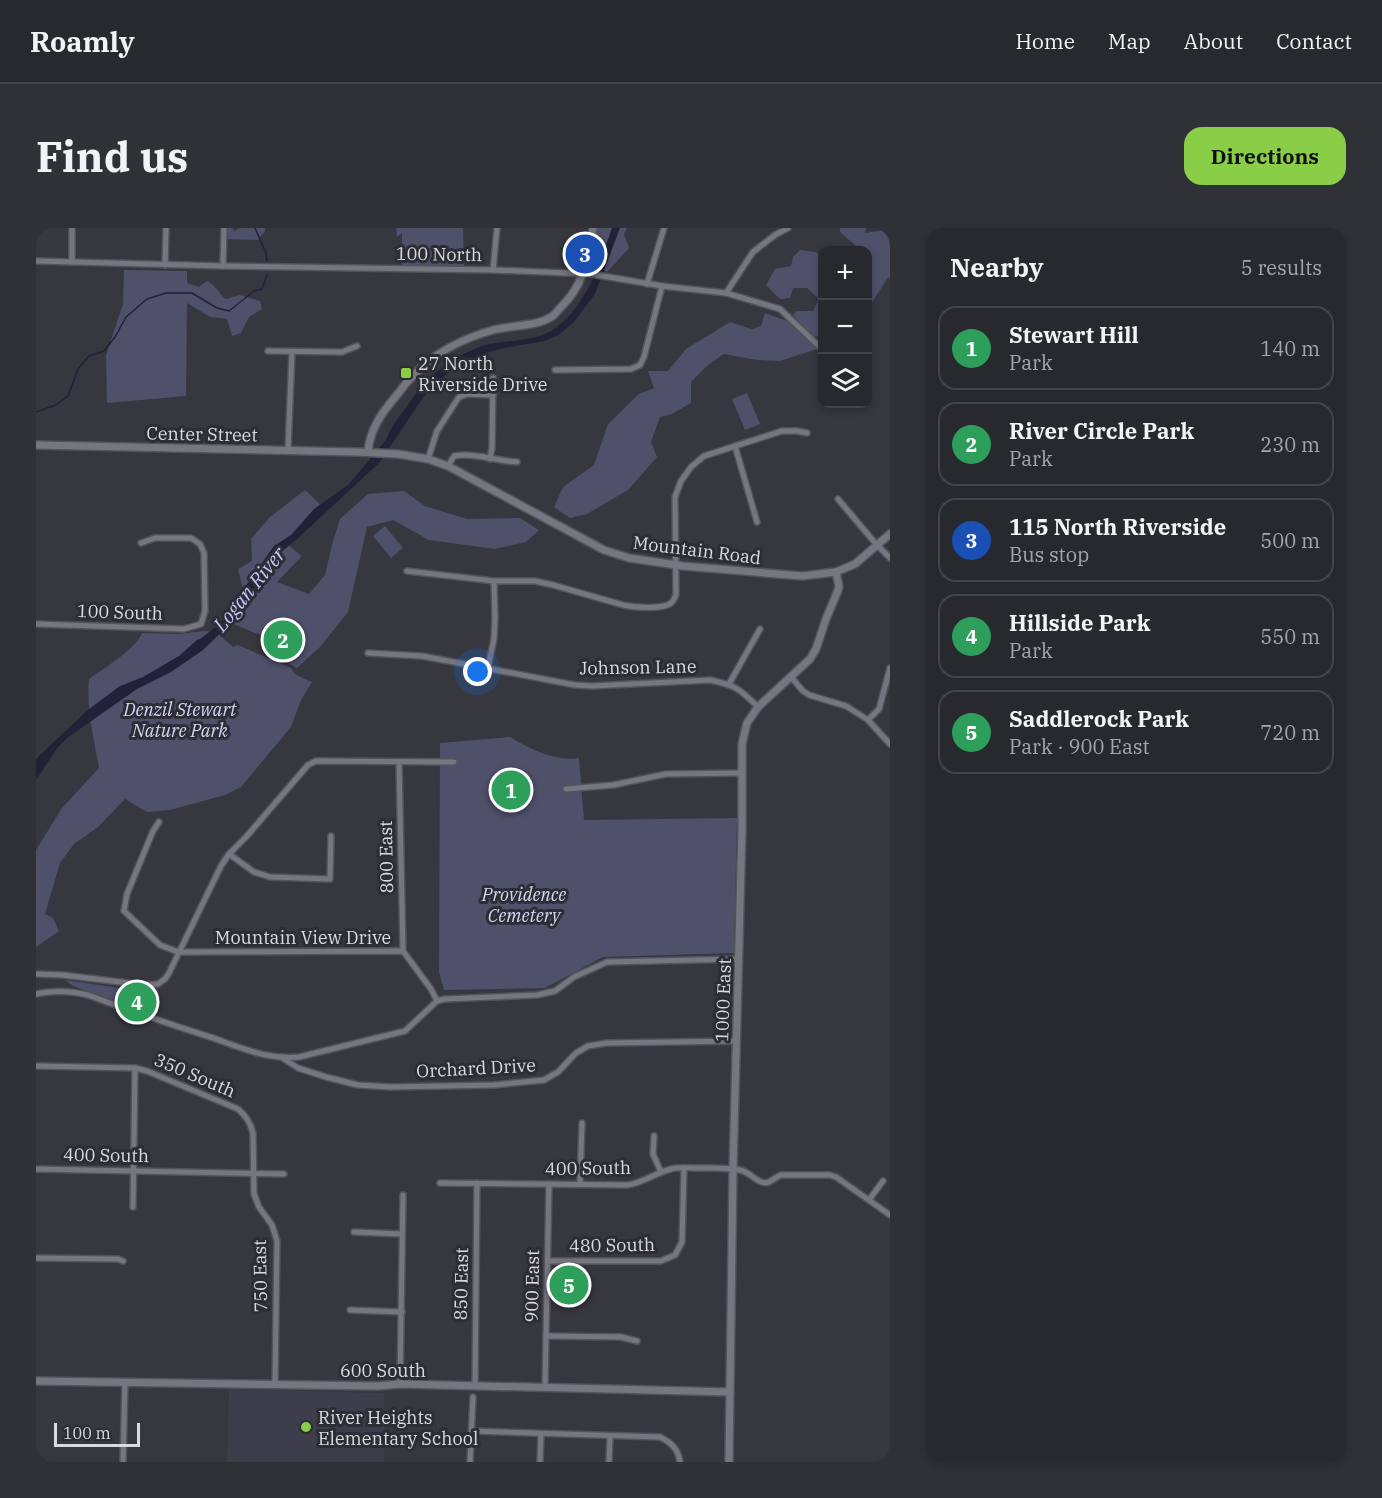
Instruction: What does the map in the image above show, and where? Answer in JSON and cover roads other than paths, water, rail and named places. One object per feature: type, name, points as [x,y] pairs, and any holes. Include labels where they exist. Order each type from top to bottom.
[{"type":"street","points":[[72,228],[72,262]]},
{"type":"street","points":[[165,264],[166,228]]},
{"type":"street","points":[[223,266],[224,228]]},
{"type":"street","points":[[493,270],[497,228]]},
{"type":"street","points":[[368,452],[374,425],[414,374],[428,361],[464,340],[551,317],[567,302],[584,274],[593,228]]},
{"type":"street","points":[[647,284],[664,228]]},
{"type":"street","points":[[726,293],[753,252],[788,228]]},
{"type":"street","name":"100 North","points":[[36,261],[493,270],[584,274],[726,293],[780,309],[818,345]]},
{"type":"street","points":[[555,370],[631,369],[640,365],[645,357],[662,286]]},
{"type":"street","points":[[268,351],[342,352],[357,346]]},
{"type":"street","points":[[288,450],[292,352]]},
{"type":"street","points":[[490,459],[493,378]]},
{"type":"street","points":[[428,459],[436,431],[459,397],[467,394],[493,395]]},
{"type":"street","points":[[407,571],[494,581],[535,581],[623,605],[664,606],[672,603],[676,595],[675,497],[681,481],[691,467],[704,456],[782,431],[807,433]]},
{"type":"street","name":"Center Street","points":[[36,445],[368,452]]},
{"type":"street","points":[[735,446],[757,522]]},
{"type":"street","name":"Mountain Road","points":[[368,452],[428,459],[448,466],[604,550],[629,558],[676,565],[802,576],[836,572],[855,564],[890,534]]},
{"type":"street","points":[[448,466],[454,456],[464,454],[517,462]]},
{"type":"street","points":[[838,499],[890,558]]},
{"type":"street","name":"100 South","points":[[36,624],[184,629],[201,624],[205,611],[204,553],[200,544],[191,538],[155,538],[141,543]]},
{"type":"street","name":"1000 East","points":[[729,1462],[733,1169],[744,734],[747,723],[758,707],[810,659],[816,649],[839,587],[836,572]]},
{"type":"street","points":[[488,667],[494,639],[494,581]]},
{"type":"street","points":[[758,707],[745,694],[729,684],[760,629]]},
{"type":"street","name":"Johnson Lane","points":[[368,653],[422,656],[575,685],[710,680],[729,684]]},
{"type":"street","points":[[867,720],[879,709],[890,668]]},
{"type":"street","points":[[791,677],[809,695],[846,706],[867,720],[890,744]]},
{"type":"street","points":[[36,974],[145,985],[158,984],[169,973],[220,866],[308,765],[316,761],[454,762]]},
{"type":"street","name":"800 East","points":[[399,762],[403,951]]},
{"type":"street","points":[[566,789],[613,784],[666,774],[742,773]]},
{"type":"street","points":[[159,822],[153,831],[127,894],[124,911],[160,945],[178,952]]},
{"type":"street","points":[[229,854],[254,872],[270,878],[330,879],[331,836]]},
{"type":"street","name":"Mountain View Drive","points":[[178,952],[403,951],[437,1001]]},
{"type":"street","points":[[36,994],[61,991],[88,995],[159,1021],[255,1052],[282,1058],[299,1057],[405,1031],[437,1001],[445,999],[537,995],[555,992],[574,977],[607,962],[739,959]]},
{"type":"street","name":"Orchard Drive","points":[[282,1058],[298,1068],[358,1085],[494,1085],[544,1080],[558,1072],[576,1053],[588,1046],[607,1042],[736,1041]]},
{"type":"street","name":"350 South","points":[[36,1066],[135,1068],[238,1109],[245,1116],[253,1133],[252,1173]]},
{"type":"street","points":[[133,1207],[135,1068]]},
{"type":"street","points":[[580,1184],[582,1123]]},
{"type":"street","points":[[654,1136],[653,1154],[661,1172]]},
{"type":"street","name":"400 South","points":[[440,1183],[636,1184],[672,1168],[733,1169]]},
{"type":"street","name":"480 South","points":[[548,1261],[661,1261],[675,1255],[682,1242],[684,1168]]},
{"type":"street","name":"400 South","points":[[36,1169],[284,1174]]},
{"type":"street","points":[[733,1169],[747,1171],[759,1182],[764,1183],[781,1175],[837,1177],[890,1215]]},
{"type":"street","name":"750 East","points":[[252,1173],[254,1194],[259,1207],[272,1225],[277,1241],[275,1385]]},
{"type":"street","points":[[869,1200],[883,1180]]},
{"type":"street","name":"850 East","points":[[475,1386],[477,1183]]},
{"type":"street","name":"900 East","points":[[545,1388],[549,1184]]},
{"type":"street","points":[[400,1384],[403,1195]]},
{"type":"street","points":[[354,1232],[402,1234]]},
{"type":"street","points":[[36,1258],[118,1259],[123,1261]]},
{"type":"street","points":[[350,1310],[402,1312]]},
{"type":"street","points":[[546,1336],[621,1337],[637,1341]]},
{"type":"street","name":"600 South","points":[[36,1381],[378,1386],[400,1384],[730,1392]]},
{"type":"street","points":[[123,1462],[125,1382]]},
{"type":"street","points":[[470,1462],[473,1397]]},
{"type":"street","points":[[472,1431],[660,1437],[675,1448],[679,1453],[680,1462]]},
{"type":"street","points":[[540,1462],[541,1434]]},
{"type":"street","points":[[609,1462],[610,1436]]},
{"type":"water","name":"Logan River","points":[[612,228],[620,228],[595,294],[573,323],[557,336],[544,341],[478,355],[447,374],[424,396],[379,463],[279,554],[230,624],[203,650],[171,672],[137,689],[67,738],[58,747],[36,780],[38,757],[89,709],[120,686],[143,677],[179,656],[217,626],[231,611],[240,594],[274,546],[291,535],[314,509],[348,485],[386,440],[397,420],[430,377],[451,361],[474,349],[540,336],[557,327],[567,318],[577,307],[591,282]]},
{"type":"waterway","points":[[255,228],[267,261]]},
{"type":"waterway","points":[[36,412],[56,405],[68,396],[78,369],[89,356],[104,351],[126,317],[147,299],[166,293],[192,293],[217,308],[229,311],[254,291],[262,289],[267,275]]},
{"type":"place","name":"115 North Riverside","points":[[585,254]]},
{"type":"place","name":"27 North Riverside Drive","points":[[406,373]]},
{"type":"place","name":"River Circle Park","points":[[283,640]]},
{"type":"place","name":"Stewart Hill","points":[[511,790]]},
{"type":"place","name":"Hillside Park","points":[[137,1002]]},
{"type":"place","name":"Saddlerock Park","points":[[569,1285]]},
{"type":"place","name":"River Heights Elementary School","points":[[306,1427]]},
{"type":"park label","name":"Denzil Stewart Nature Park","points":[[180,719]]},
{"type":"park label","name":"Providence Cemetery","points":[[524,904]]}]
